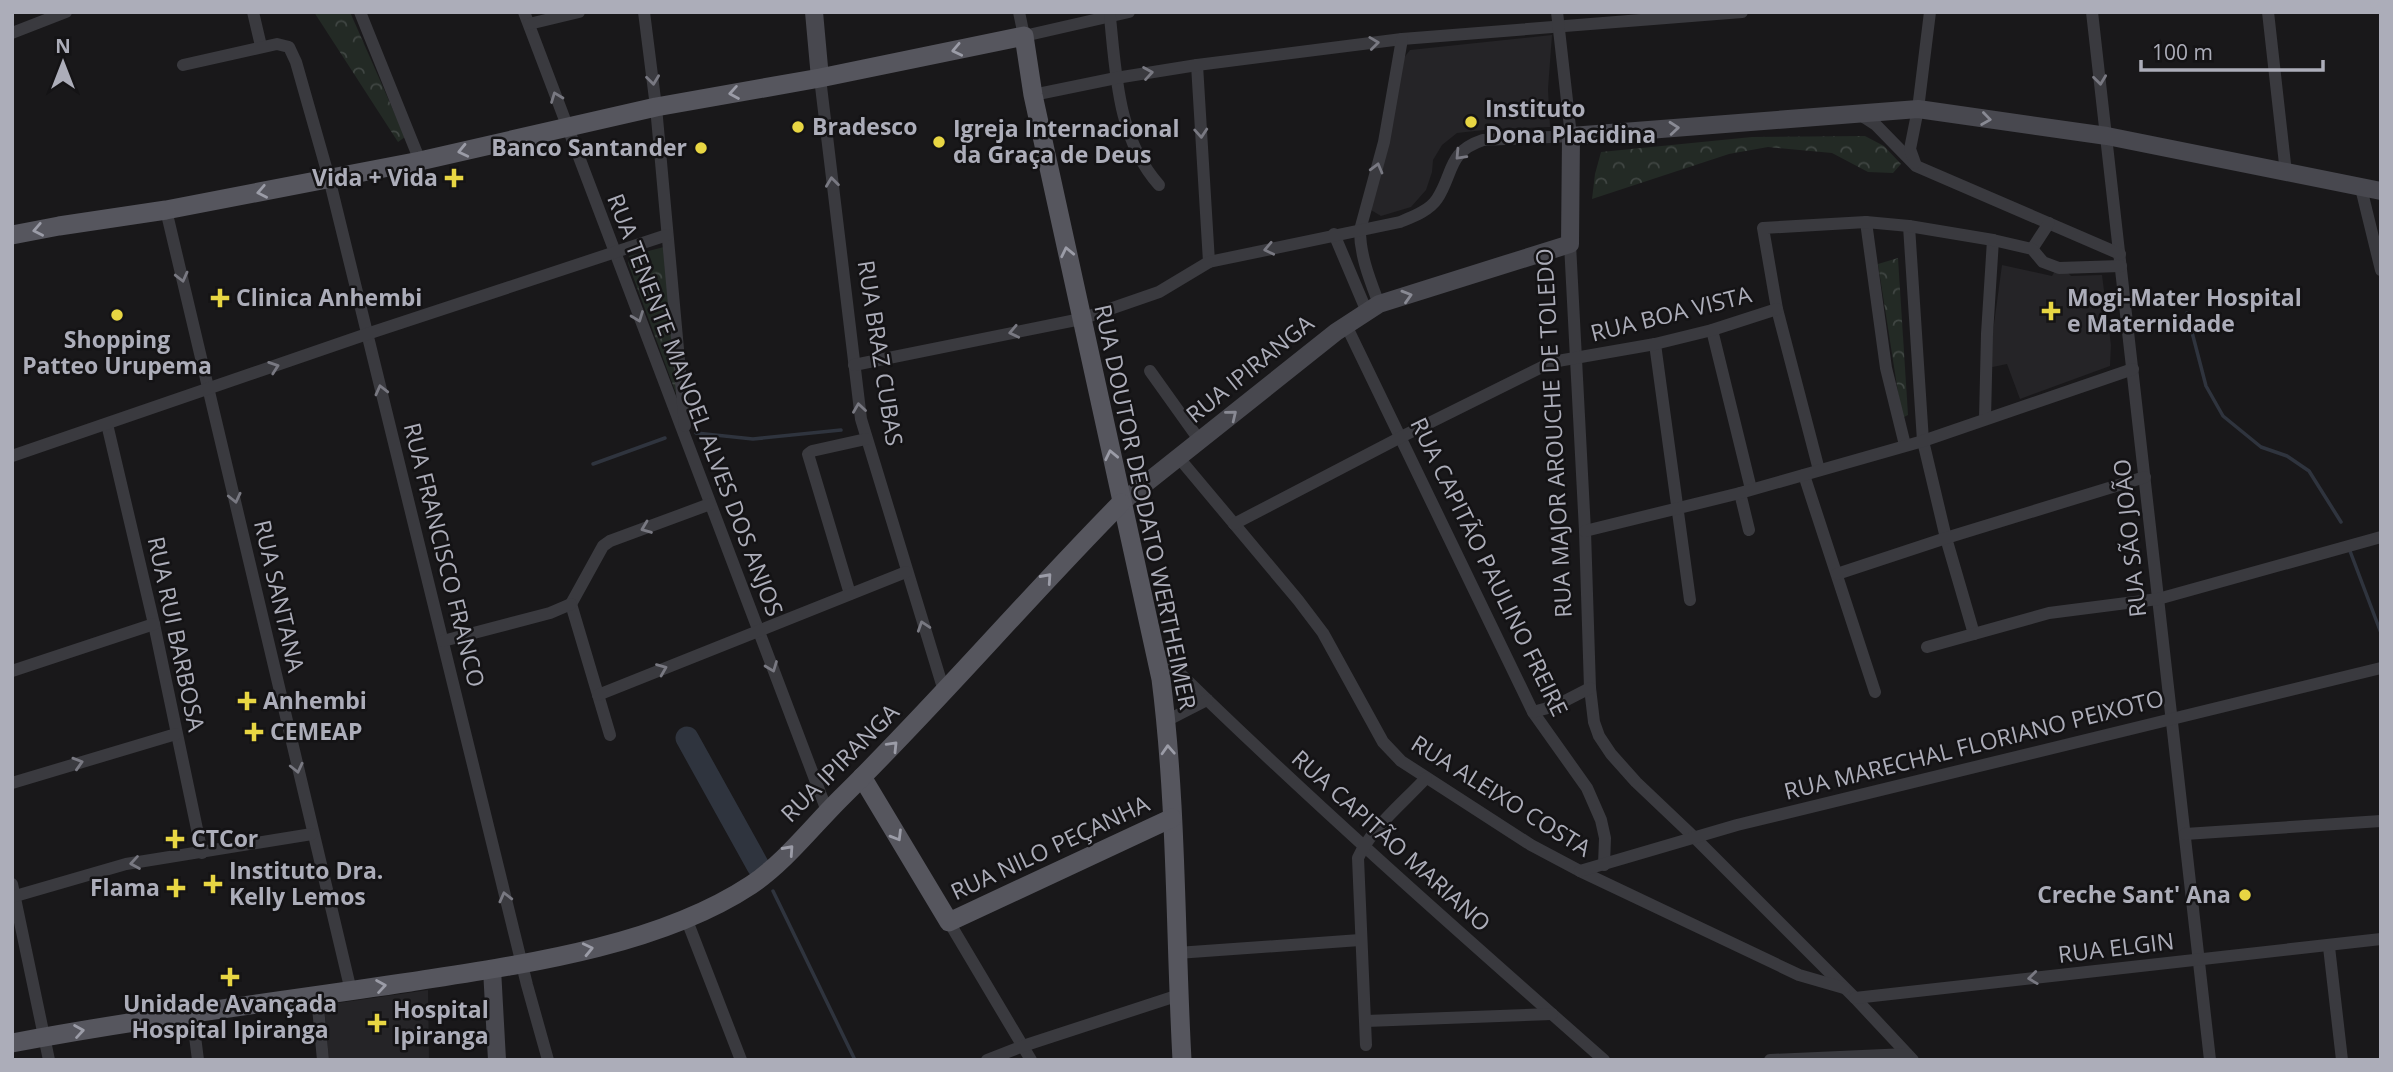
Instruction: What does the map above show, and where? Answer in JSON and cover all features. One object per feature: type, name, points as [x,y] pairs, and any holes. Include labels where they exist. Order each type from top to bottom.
[{"type":"main road","name":"RUA BRAZ CUBAS","points":[[814,12],[820,78]]},
{"type":"main road","points":[[12,235],[166,211],[420,161],[656,107],[820,78],[1024,36]]},
{"type":"main road","name":"RUA DOUTOR DEODATO WERTHEIMER","points":[[1024,36],[1033,95],[1155,648],[1166,721],[1182,1060]]},
{"type":"main road","points":[[1571,136],[1918,110],[2107,136],[2381,191]]},
{"type":"main road","name":"RUA MAJOR AROUCHE DE TOLEDO","points":[[1570,175],[1579,148],[1591,138],[1606,133]]},
{"type":"main road","name":"RUA MAJOR AROUCHE DE TOLEDO","points":[[1570,244],[1571,136]]},
{"type":"main road","name":"RUA IPIRANGA","points":[[12,1043],[192,1013],[317,997],[492,969],[599,946],[686,918],[736,894],[769,871],[862,777],[1059,565],[1121,503],[1346,325],[1373,308],[1570,244]]},
{"type":"main road","points":[[862,777],[949,922]]},
{"type":"main road","name":"RUA NILO PEÇANHA","points":[[949,922],[1172,818]]},
{"type":"main road","points":[[492,969],[497,1060]]},
{"type":"street","points":[[12,33],[66,12]]},
{"type":"street","points":[[183,65],[261,46],[253,12]]},
{"type":"street","points":[[360,12],[420,161]]},
{"type":"street","points":[[526,18],[579,12]]},
{"type":"street","points":[[644,12],[656,107],[688,448]]},
{"type":"street","name":"RUA DOUTOR DEODATO WERTHEIMER","points":[[1019,12],[1024,36]]},
{"type":"street","points":[[1024,36],[1129,12]]},
{"type":"street","name":"RUA MAJOR AROUCHE DE TOLEDO","points":[[1557,12],[1571,136]]},
{"type":"street","points":[[1033,95],[1197,65],[1402,39],[1742,12]]},
{"type":"street","points":[[1916,166],[1910,149],[1918,110],[1930,12]]},
{"type":"street","name":"RUA SÃO JOÃO","points":[[2092,12],[2210,1060]]},
{"type":"street","points":[[2268,12],[2286,173]]},
{"type":"street","points":[[1110,17],[1116,78],[1124,119],[1145,169],[1159,185]]},
{"type":"street","name":"RUA TENENTE MANOEL ALVES DOS ANJOS","points":[[526,18],[827,811]]},
{"type":"street","points":[[1373,308],[1360,230],[1384,142],[1402,39]]},
{"type":"street","name":"RUA FRANCISCO FRANCO","points":[[261,46],[283,44],[289,47],[296,62],[329,178],[521,963],[548,1060]]},
{"type":"street","points":[[1197,65],[1209,262]]},
{"type":"street","name":"RUA BRAZ CUBAS","points":[[820,78],[861,419],[944,691]]},
{"type":"street","points":[[1860,114],[1877,125],[1916,166],[2049,223],[2120,260]]},
{"type":"street","points":[[854,365],[1081,319],[1159,292],[1209,262],[1400,222],[1416,215],[1437,200],[1452,163],[1461,151],[1472,144],[1482,141],[1571,136]]},
{"type":"street","points":[[2361,188],[2381,270]]},
{"type":"street","name":"RUA SANTANA","points":[[166,211],[351,991]]},
{"type":"street","points":[[1365,214],[1400,222]]},
{"type":"street","points":[[1819,470],[1777,309],[1763,228],[1866,222],[1909,226],[2032,249],[2043,262],[2059,268],[2120,260]]},
{"type":"street","points":[[1866,222],[1886,368],[1905,445]]},
{"type":"street","points":[[2032,249],[2049,223]]},
{"type":"street","points":[[1909,226],[1923,441],[1945,538],[1974,634]]},
{"type":"street","points":[[1334,234],[1373,308]]},
{"type":"street","points":[[12,456],[667,235]]},
{"type":"street","points":[[1985,419],[1993,240]]},
{"type":"street","name":"RUA MAJOR AROUCHE DE TOLEDO","points":[[1570,244],[1590,688],[1594,722],[1611,754],[1636,782],[1855,998],[1910,1057]]},
{"type":"street","name":"RUA BOA VISTA","points":[[1234,524],[1552,362],[1712,331],[1777,309]]},
{"type":"street","name":"RUA CAPITÃO PAULINO FREIRE","points":[[1346,325],[1533,712],[1587,788],[1605,838],[1604,865]]},
{"type":"street","points":[[1712,331],[1746,491],[1749,530]]},
{"type":"street","points":[[1655,344],[1690,600]]},
{"type":"street","points":[[1585,531],[1746,491],[1923,441],[2133,369]]},
{"type":"street","points":[[1150,371],[1200,441]]},
{"type":"street","name":"RUA RUI BARBOSA","points":[[107,424],[154,624],[202,853]]},
{"type":"street","points":[[850,594],[808,454],[812,450],[866,439]]},
{"type":"street","name":"RUA ALEIXO COSTA","points":[[1178,458],[1323,633],[1383,742],[1401,761],[1531,845],[1580,872],[1799,975],[1844,988]]},
{"type":"street","points":[[1804,475],[1875,692]]},
{"type":"street","points":[[1837,574],[2145,477]]},
{"type":"street","points":[[443,641],[550,613],[571,604],[603,546],[710,504]]},
{"type":"street","points":[[1927,647],[2049,613],[2158,600],[2381,537]]},
{"type":"street","points":[[598,695],[906,572]]},
{"type":"street","points":[[571,604],[610,735]]},
{"type":"street","points":[[12,671],[154,624]]},
{"type":"street","name":"RUA CAPITÃO MARIANO","points":[[1155,648],[1207,700],[1364,845],[1604,1060]]},
{"type":"street","name":"RUA MARECHAL FLORIANO PEIXOTO","points":[[1580,872],[1737,825],[2381,668]]},
{"type":"street","points":[[1533,712],[1555,706],[1590,688]]},
{"type":"street","points":[[1166,721],[1207,700]]},
{"type":"street","points":[[12,783],[176,734]]},
{"type":"street","points":[[1366,1045],[1358,858],[1364,845],[1426,778]]},
{"type":"street","points":[[2185,834],[2381,821]]},
{"type":"street","points":[[49,1060],[13,892],[126,864],[312,834]]},
{"type":"street","points":[[686,918],[741,1060]]},
{"type":"street","points":[[949,922],[1031,1060]]},
{"type":"street","name":"RUA ELGIN","points":[[1855,998],[2329,947],[2381,939]]},
{"type":"street","points":[[1177,953],[1360,940]]},
{"type":"street","points":[[2329,947],[2342,1060]]},
{"type":"street","points":[[987,1060],[1178,995]]},
{"type":"street","points":[[317,997],[323,1060]]},
{"type":"street","points":[[192,1013],[198,1060]]},
{"type":"street","points":[[1366,1021],[1552,1014]]},
{"type":"street","points":[[1770,1060],[1910,1057]]},
{"type":"shaded area","name":"Instituto Dona Placidina","points":[[1552,35],[1548,89],[1550,127],[1457,133],[1442,145],[1433,160],[1426,190],[1411,207],[1381,216],[1371,210],[1403,59],[1410,50]]},
{"type":"shaded area","name":"Mogi-Mater Hospital e Maternidade","points":[[2002,265],[2052,276],[2055,271],[2067,272],[2071,276],[2102,275],[2111,345],[2110,366],[2020,399],[2007,364],[1988,368]]},
{"type":"shaded area","name":"Hospital Ipiranga","points":[[428,990],[429,1060],[329,1060],[324,1005]]},
{"type":"green space","points":[[314,12],[350,12],[405,137],[398,142]]},
{"type":"green space","points":[[1865,136],[1884,146],[1901,164],[1893,173],[1868,172],[1832,153],[1768,147],[1729,154],[1592,199],[1601,152],[1752,137]]},
{"type":"green space","points":[[664,247],[681,407],[628,263],[629,256]]},
{"type":"green space","points":[[1898,258],[1908,415],[1902,418],[1878,264]]},
{"type":"waterway","points":[[2187,313],[2206,386],[2223,416],[2261,447],[2287,456],[2309,471],[2341,522]]},
{"type":"waterway","points":[[696,433],[753,439],[841,430]]},
{"type":"waterway","points":[[593,464],[665,438]]},
{"type":"waterway","points":[[2350,551],[2381,633]]},
{"type":"waterway","points":[[687,738],[758,866]]},
{"type":"waterway","points":[[773,891],[855,1060]]},
{"type":"place","name":"Instituto Dona Placidina","points":[[1471,122]]},
{"type":"place","name":"Bradesco","points":[[798,127]]},
{"type":"place","name":"Igreja Internacional da Graça de Deus","points":[[939,142]]},
{"type":"place","name":"Banco Santander","points":[[701,148]]},
{"type":"place","name":"Vida + Vida","points":[[454,178]]},
{"type":"place","name":"Clinica Anhembi","points":[[220,298]]},
{"type":"place","name":"Mogi-Mater Hospital e Maternidade","points":[[2051,311]]},
{"type":"place","name":"Shopping Patteo Urupema","points":[[117,315]]},
{"type":"place","name":"Anhembi","points":[[247,701]]},
{"type":"place","name":"CEMEAP","points":[[254,732]]},
{"type":"place","name":"CTCor","points":[[175,839]]},
{"type":"place","name":"Instituto Dra. Kelly Lemos","points":[[213,884]]},
{"type":"place","name":"Flama","points":[[176,888]]},
{"type":"place","name":"Creche Sant' Ana","points":[[2245,895]]},
{"type":"place","name":"Unidade Avançada Hospital Ipiranga","points":[[230,977]]},
{"type":"place","name":"Hospital Ipiranga","points":[[377,1023]]}]
